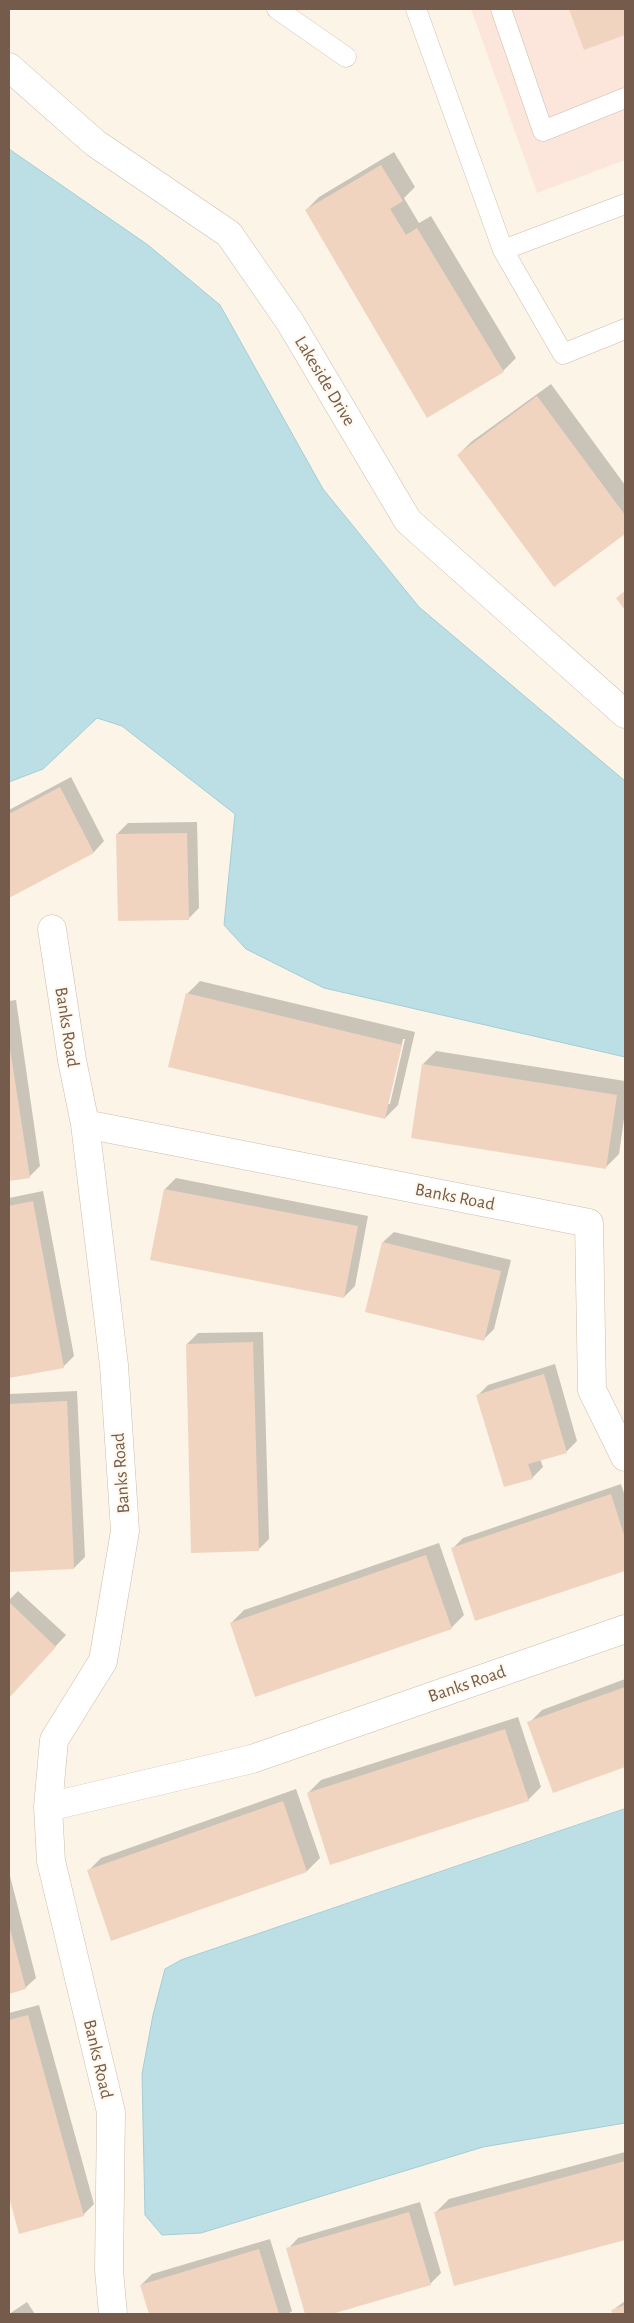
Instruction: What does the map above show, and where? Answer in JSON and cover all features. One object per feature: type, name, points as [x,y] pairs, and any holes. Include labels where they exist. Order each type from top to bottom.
[{"type":"street","name":"Lakeside Drive","points":[[9,67],[95,143],[229,234],[290,322],[408,521],[625,714]]},
{"type":"street","name":"Banks Road","points":[[52,929],[72,1060],[85,1124],[114,1365],[125,1531],[103,1661],[54,1740],[48,1807],[51,1861],[111,2112],[109,2270],[113,2314]]},
{"type":"street","name":"Banks Road","points":[[85,1124],[589,1223],[592,1390],[625,1457]]},
{"type":"street","name":"Banks Road","points":[[48,1807],[252,1759],[625,1629]]},
{"type":"lane","points":[[277,9],[346,57]]},
{"type":"lane","points":[[416,9],[503,250],[563,354],[625,329]]},
{"type":"lane","points":[[501,9],[543,131],[625,98]]},
{"type":"lane","points":[[503,250],[625,204]]},
{"type":"shaded area","points":[[471,9],[625,9],[625,160],[537,193]]},
{"type":"water","points":[[9,149],[148,245],[220,305],[323,489],[419,607],[625,781],[625,1057],[324,988],[246,949],[224,925],[235,814],[122,726],[97,718],[43,769],[9,782]]},
{"type":"water","points":[[625,1809],[625,2123],[483,2147],[201,2233],[162,2235],[145,2215],[142,2074],[153,2015],[165,1969],[181,1960]]},
{"type":"building","points":[[569,9],[625,9],[625,35],[584,50]]},
{"type":"building","points":[[381,165],[403,201],[390,209],[406,235],[417,228],[504,372],[427,418],[305,210]]},
{"type":"building","points":[[537,396],[625,515],[625,534],[554,587],[457,455]]},
{"type":"building","points":[[625,591],[625,610],[616,598]]},
{"type":"building","points":[[60,787],[94,853],[9,898],[9,814]]},
{"type":"building","points":[[187,833],[189,920],[118,921],[116,834]]},
{"type":"building","points":[[186,993],[402,1045],[385,1119],[168,1067]]},
{"type":"building","points":[[9,1042],[30,1178],[9,1181]]},
{"type":"building","points":[[422,1064],[617,1095],[606,1169],[411,1138]]},
{"type":"building","points":[[164,1189],[358,1226],[344,1298],[150,1260]]},
{"type":"building","points":[[33,1201],[64,1368],[9,1378],[9,1206]]},
{"type":"building","points":[[382,1242],[501,1271],[484,1341],[365,1312]]},
{"type":"building","points":[[253,1342],[259,1551],[191,1553],[186,1344]]},
{"type":"building","points":[[544,1374],[567,1453],[528,1464],[533,1479],[504,1487],[476,1395]]},
{"type":"building","points":[[67,1401],[74,1569],[9,1572],[9,1404]]},
{"type":"building","points":[[611,1494],[625,1538],[625,1571],[475,1621],[451,1548]]},
{"type":"building","points":[[426,1555],[452,1629],[255,1697],[230,1623]]},
{"type":"building","points":[[9,1602],[56,1647],[9,1698]]},
{"type":"building","points":[[625,1687],[625,1767],[553,1793],[527,1722]]},
{"type":"building","points":[[505,1729],[529,1801],[330,1865],[307,1793]]},
{"type":"building","points":[[283,1801],[307,1872],[111,1941],[87,1870]]},
{"type":"building","points":[[9,1925],[26,1989],[9,1994]]},
{"type":"building","points":[[28,2015],[84,2216],[19,2234],[9,2197],[9,2020]]},
{"type":"building","points":[[625,2161],[625,2240],[454,2286],[434,2212]]},
{"type":"building","points":[[409,2212],[431,2285],[332,2314],[305,2314],[286,2248]]},
{"type":"building","points":[[259,2249],[279,2314],[149,2314],[140,2285]]},
{"type":"building","points":[[625,2305],[625,2314],[613,2314],[611,2310]]}]
